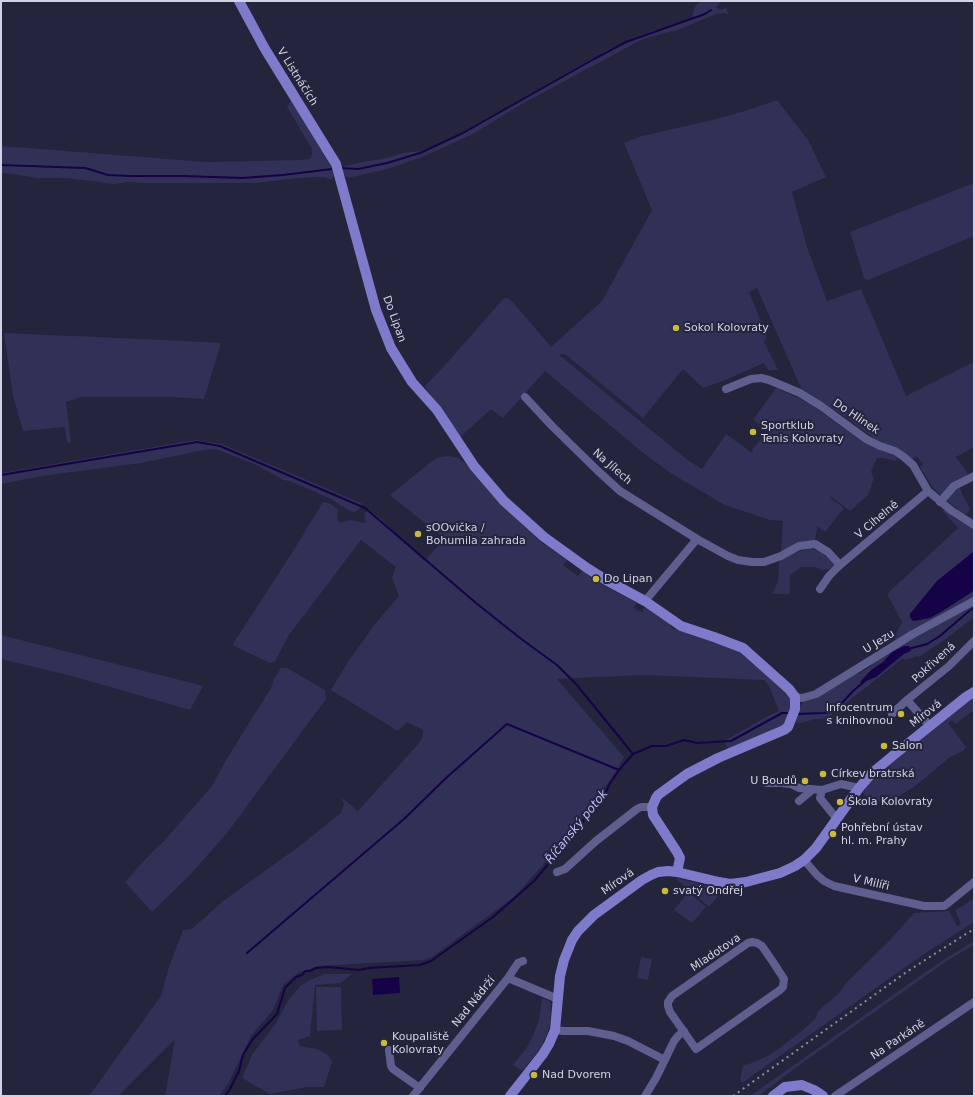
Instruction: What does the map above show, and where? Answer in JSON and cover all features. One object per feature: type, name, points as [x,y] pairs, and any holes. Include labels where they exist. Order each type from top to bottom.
[{"type":"street","name":"V Listnáčích","points":[[239,1],[265,49],[336,164]]},
{"type":"street","name":"Do Lipan","points":[[336,164],[376,310],[391,348],[412,382],[437,410],[474,466],[504,501],[544,537],[606,580],[645,601],[681,626],[743,648],[789,689],[795,697]]},
{"type":"street","name":"Do Hlinek","points":[[726,389],[751,379],[761,378],[800,393],[821,406],[866,439],[895,451],[904,457],[913,465],[928,491],[956,514],[974,525]]},
{"type":"street","name":"Na Jílech","points":[[525,397],[552,426],[620,491],[697,539]]},
{"type":"street","points":[[940,502],[954,486],[974,476]]},
{"type":"street","name":"V Cihelně","points":[[820,589],[829,576],[840,565],[928,491]]},
{"type":"street","points":[[645,601],[697,539],[728,556],[738,560],[752,562],[764,562],[781,556],[799,546],[815,544],[828,552],[840,565]]},
{"type":"street","name":"U Jezu","points":[[795,697],[802,698],[816,694],[913,634],[952,614],[974,600]]},
{"type":"street","name":"Pokřivená","points":[[892,714],[949,666],[974,641]]},
{"type":"street","name":"Mírová","points":[[510,1096],[543,1054],[555,1030],[560,976],[564,960],[572,940],[583,925],[607,904],[658,872],[677,872],[730,884],[746,882],[780,873],[795,866],[804,860],[816,848],[836,818],[859,788],[876,770],[974,692]]},
{"type":"street","points":[[677,872],[680,858],[654,818],[652,807],[653,802],[658,795],[688,774],[718,758],[784,730],[791,722],[795,709],[795,697]]},
{"type":"street","points":[[908,700],[930,726]]},
{"type":"street","points":[[766,783],[790,784],[799,788],[812,790],[822,790],[841,784],[859,788]]},
{"type":"street","points":[[799,801],[812,790]]},
{"type":"street","points":[[822,790],[820,798],[836,818]]},
{"type":"street","points":[[557,872],[565,869],[596,841],[637,809],[641,807],[652,807]]},
{"type":"street","name":"V Milíři","points":[[804,860],[817,876],[834,886],[924,906],[944,906],[974,882]]},
{"type":"street","name":"Mladotova","points":[[748,943],[757,943],[762,946],[784,979],[783,987],[696,1049],[684,1032],[668,1009],[668,1002],[672,996],[748,943]]},
{"type":"street","name":"Nad Nádrží","points":[[413,1096],[508,978],[518,963],[523,961]]},
{"type":"street","name":"Nad Nádrží","points":[[508,978],[558,999]]},
{"type":"street","name":"Na Parkáně","points":[[835,1096],[974,1002]]},
{"type":"street","points":[[555,1030],[588,1031],[614,1036],[628,1041],[665,1060]]},
{"type":"street","points":[[645,1096],[674,1041],[684,1032]]},
{"type":"street","points":[[389,1050],[391,1066],[393,1069],[420,1088]]},
{"type":"street","points":[[773,1096],[785,1087],[802,1085],[823,1096]]},
{"type":"shaded area","points":[[702,1],[722,1],[718,4],[717,8],[720,10],[726,8],[729,16],[726,13],[716,14],[680,29],[643,39],[520,105],[473,134],[422,157],[387,169],[348,178],[343,173],[343,167],[348,165],[391,157],[403,153],[421,151],[467,131],[605,51],[652,31],[692,18],[695,6]]},
{"type":"shaded area","points":[[292,99],[327,157],[334,175],[332,180],[324,177],[297,178],[256,183],[128,182],[115,184],[67,178],[37,178],[1,173],[1,146],[206,162],[310,159],[312,149],[287,107]]},
{"type":"shaded area","points":[[777,100],[808,140],[826,177],[792,192],[807,247],[827,301],[861,289],[906,396],[974,362],[974,447],[956,457],[968,474],[956,481],[970,509],[968,513],[964,515],[934,489],[920,467],[923,464],[916,456],[912,459],[885,446],[844,416],[801,388],[757,288],[749,292],[761,321],[766,329],[767,335],[764,342],[778,370],[768,370],[764,363],[703,388],[683,369],[643,418],[565,354],[559,355],[689,461],[702,469],[726,434],[749,452],[753,452],[752,450],[768,430],[753,420],[776,388],[813,406],[863,442],[897,457],[896,461],[877,458],[871,472],[874,478],[868,495],[850,511],[830,496],[830,498],[844,508],[825,532],[817,526],[815,539],[812,542],[806,541],[799,543],[781,552],[783,521],[770,520],[725,505],[672,474],[647,456],[545,371],[503,418],[491,409],[457,440],[425,386],[503,299],[507,298],[512,301],[551,347],[602,301],[652,210],[624,143],[642,136],[745,111]]},
{"type":"shaded area","points":[[974,183],[974,236],[868,280],[864,278],[850,232]]},
{"type":"shaded area","points":[[4,333],[221,343],[204,399],[170,397],[82,397],[66,402],[71,442],[67,443],[65,427],[23,431],[13,396]]},
{"type":"shaded area","points":[[195,440],[222,444],[363,504],[354,512],[348,510],[331,499],[290,481],[283,480],[257,465],[216,449],[204,450],[141,463],[42,476],[1,484],[1,473]]},
{"type":"shaded area","points":[[449,456],[458,458],[465,463],[495,497],[526,528],[541,542],[567,560],[563,565],[578,576],[582,571],[601,584],[637,603],[634,607],[637,610],[642,612],[645,607],[670,622],[671,628],[727,645],[741,652],[789,695],[791,703],[786,724],[728,749],[724,741],[779,711],[769,686],[764,680],[643,675],[557,679],[624,757],[617,770],[571,834],[514,897],[432,957],[424,960],[318,966],[298,973],[283,985],[273,1010],[251,1036],[228,1084],[219,1096],[165,1096],[175,1039],[118,1096],[89,1096],[161,996],[169,967],[183,930],[192,929],[223,901],[301,845],[341,813],[344,805],[342,798],[358,811],[419,743],[423,736],[423,730],[407,722],[399,730],[395,730],[331,690],[348,662],[375,624],[399,596],[392,578],[396,567],[361,540],[289,635],[275,661],[270,663],[234,646],[233,644],[323,502],[331,504],[338,510],[337,519],[340,523],[350,520],[365,523],[364,514],[368,509],[381,519],[424,561],[445,539],[390,495],[432,461],[440,457]]},
{"type":"shaded area","points":[[944,509],[953,517],[974,529],[974,554],[973,553],[937,581],[910,614],[930,618],[972,592],[974,589],[974,617],[919,657],[905,660],[903,658],[830,716],[801,723],[795,722],[800,706],[804,701],[854,674],[858,674],[871,666],[874,661],[900,646],[894,638],[902,622],[887,594],[958,528],[943,511]]},
{"type":"shaded area","points":[[809,549],[820,551],[835,565],[830,569],[822,570],[815,567],[801,567],[790,575],[790,594],[772,594],[778,582],[779,561],[800,551]]},
{"type":"shaded area","points":[[973,552],[974,589],[972,592],[930,618],[914,621],[912,620],[910,614],[937,581]]},
{"type":"shaded area","points":[[1,635],[203,686],[190,710],[72,676],[1,659]]},
{"type":"shaded area","points":[[904,646],[909,646],[911,651],[904,654],[876,677],[861,683],[860,682],[871,670],[883,662],[892,652]]},
{"type":"shaded area","points":[[281,668],[287,668],[325,690],[326,699],[227,833],[189,876],[152,912],[125,882],[164,841],[212,786],[226,760],[271,688],[274,679]]},
{"type":"shaded area","points":[[974,697],[974,710],[955,724],[952,720],[948,723],[966,747],[963,751],[950,757],[914,787],[897,797],[878,802],[871,806],[863,792],[875,776]]},
{"type":"shaded area","points":[[675,878],[724,889],[709,907]]},
{"type":"shaded area","points":[[686,890],[706,907],[692,923],[674,910],[685,896]]},
{"type":"shaded area","points":[[974,898],[974,922],[904,968],[742,1083],[740,1080],[743,1066],[770,1055],[803,1030],[816,1018],[818,1011],[839,993],[847,982],[888,942],[914,913],[949,911],[957,926],[961,924],[955,910]]},
{"type":"shaded area","points":[[974,941],[974,945],[948,960],[795,1068],[759,1096],[750,1096],[913,981]]},
{"type":"shaded area","points":[[641,957],[652,959],[648,980],[637,978]]},
{"type":"shaded area","points":[[324,974],[352,974],[341,983],[315,985],[310,1036],[298,1040],[300,1046],[317,1049],[328,1055],[332,1062],[324,1087],[306,1087],[270,1094],[242,1078],[252,1055],[276,1023],[288,1001],[300,986]]},
{"type":"shaded area","points":[[399,977],[400,993],[373,995],[372,979]]},
{"type":"shaded area","points":[[316,987],[341,987],[342,1030],[317,1031]]},
{"type":"shaded area","points":[[542,998],[549,1001],[551,1004],[550,1023],[547,1034],[539,1050],[522,1071],[513,1065],[532,1038],[539,1020]]},
{"type":"waterway","points":[[341,168],[358,169],[387,163],[420,153],[463,133],[626,42],[705,14],[711,10]]},
{"type":"waterway","points":[[1,165],[85,168],[108,175],[242,178],[332,169]]},
{"type":"waterway","points":[[1,475],[197,442],[220,446],[365,508],[476,603],[557,665],[576,684],[633,754]]},
{"type":"waterway","name":"Říčanský potok","points":[[908,649],[927,644],[940,636],[974,608]]},
{"type":"waterway","name":"Říčanský potok","points":[[796,714],[831,712],[865,681]]},
{"type":"waterway","name":"Říčanský potok","points":[[225,1096],[239,1071],[243,1055],[252,1040],[277,1014],[285,988],[296,977],[302,975],[305,971],[310,971],[316,968],[328,967],[359,970],[420,965],[431,961],[493,917],[534,881],[572,836],[588,814],[602,800],[609,785],[619,770],[633,754],[652,746],[666,746],[684,740],[697,743],[731,741],[782,713],[789,713]]},
{"type":"waterway","points":[[247,953],[404,819],[446,778],[507,724],[619,770]]},
{"type":"railway","points":[[733,1096],[905,973],[974,929]]},
{"type":"place","name":"Sokol Kolovraty","points":[[676,328]]},
{"type":"place","name":"Sportklub Tenis Kolovraty","points":[[753,432]]},
{"type":"place","name":"sOOvička / Bohumila zahrada","points":[[418,534]]},
{"type":"place","name":"Do Lipan","points":[[596,579]]},
{"type":"place","name":"Infocentrum s knihovnou","points":[[901,714]]},
{"type":"place","name":"Salon","points":[[884,746]]},
{"type":"place","name":"Církev bratrská","points":[[823,774]]},
{"type":"place","name":"U Boudů","points":[[805,781]]},
{"type":"place","name":"Škola Kolovraty","points":[[840,802]]},
{"type":"place","name":"Pohřební ústav hl. m. Prahy","points":[[833,834]]},
{"type":"place","name":"svatý Ondřej","points":[[665,891]]},
{"type":"place","name":"Koupaliště Kolovraty","points":[[384,1043]]},
{"type":"place","name":"Nad Dvorem","points":[[534,1075]]}]
